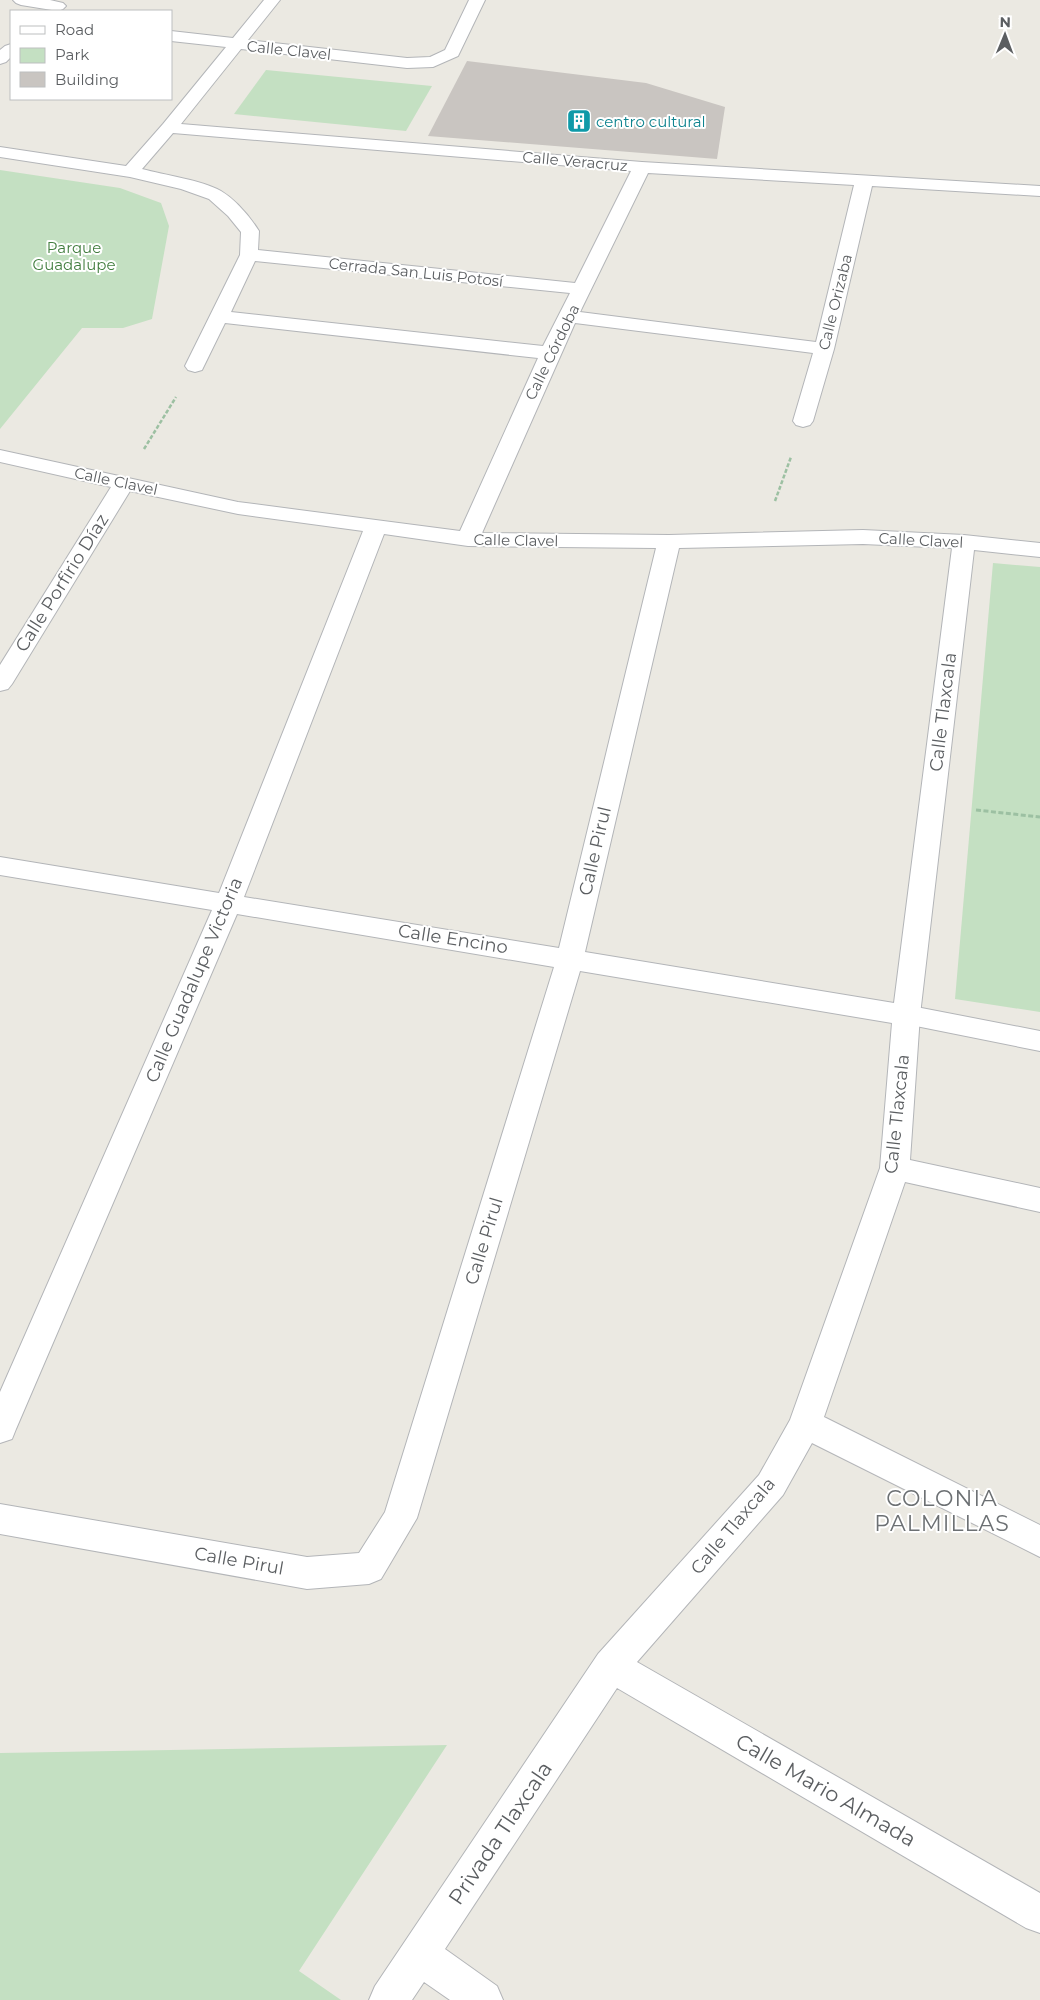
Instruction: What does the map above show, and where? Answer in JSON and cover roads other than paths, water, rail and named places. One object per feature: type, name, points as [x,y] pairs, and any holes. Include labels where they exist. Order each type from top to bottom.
[{"type":"street","points":[[21,0],[58,6]]},
{"type":"street","points":[[130,172],[169,128],[272,0]]},
{"type":"street","name":"Calle Clavel","points":[[172,36],[407,63],[433,62],[452,53],[477,0]]},
{"type":"street","points":[[0,59],[10,50]]},
{"type":"street","name":"Calle Veracruz","points":[[169,128],[642,167],[1040,191]]},
{"type":"street","points":[[0,152],[130,172],[186,184],[215,195],[234,212],[250,231],[249,255],[195,366]]},
{"type":"street","name":"Calle Córdoba","points":[[468,539],[550,353],[642,167]]},
{"type":"street","name":"Calle Orizaba","points":[[803,421],[824,349],[864,181]]},
{"type":"street","name":"Cerrada San Luis Potosí","points":[[249,255],[582,289]]},
{"type":"street","points":[[569,316],[824,349]]},
{"type":"street","points":[[220,317],[550,353]]},
{"type":"street","name":"Calle Clavel","points":[[0,456],[238,508],[468,539],[669,542],[762,538],[863,537],[964,542],[1040,550]]},
{"type":"street","name":"Calle Porfirio Díaz","points":[[0,684],[124,482]]},
{"type":"street","name":"Calle Guadalupe Victoria","points":[[0,1429],[229,902],[376,527]]},
{"type":"street","name":"Calle Pirul","points":[[0,1519],[307,1573],[369,1568],[400,1518],[570,959],[669,542]]},
{"type":"street","name":"Calle Tlaxcala","points":[[611,1666],[771,1485],[805,1424],[895,1168],[906,1015],[964,542]]},
{"type":"street","name":"Calle Encino","points":[[0,866],[229,902],[906,1015],[1040,1041]]},
{"type":"street","points":[[895,1168],[1040,1200]]},
{"type":"street","points":[[805,1424],[1040,1542]]},
{"type":"street","name":"Calle Mario Almada","points":[[611,1666],[1040,1914]]},
{"type":"street","name":"Privada Tlaxcala","points":[[389,2000],[611,1666]]},
{"type":"street","points":[[420,1955],[483,2000]]},
{"type":"place","name":"centro cultural","points":[[579,121]]},
{"type":"district","name":"COLONIA PALMILLAS","points":[[942,1510]]},
{"type":"park label","name":"Parque Guadalupe","points":[[74,256]]}]
